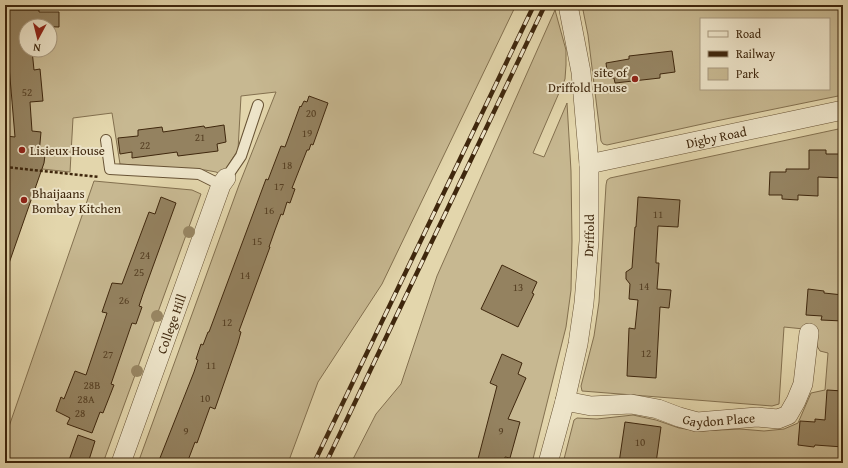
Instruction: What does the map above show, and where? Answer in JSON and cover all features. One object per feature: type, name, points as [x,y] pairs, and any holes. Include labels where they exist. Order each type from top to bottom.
[{"type":"street","name":"Driffold","points":[[548,463],[565,401],[578,344],[584,303],[589,241],[589,164],[581,72],[568,5]]},
{"type":"street","name":"Digby Road","points":[[589,164],[843,110]]},
{"type":"street","name":"College Hill","points":[[121,463],[224,181]]},
{"type":"street","name":"Gaydon Place","points":[[565,401],[591,406],[631,404],[658,409],[697,422],[757,417],[778,419],[788,415],[803,384],[809,333]]},
{"type":"lane","name":"College Hill","points":[[224,181],[241,156],[258,105]]},
{"type":"lane","points":[[106,140],[110,169],[199,174],[224,181]]},
{"type":"green space","points":[[5,5],[516,5],[382,284],[318,382],[288,463],[138,463],[239,185],[276,92],[241,96],[238,150],[222,175],[205,170],[120,164],[112,113],[73,118],[70,172],[5,165]]},
{"type":"green space","points":[[582,5],[843,5],[843,95],[607,145],[603,144],[601,141],[588,35]]},
{"type":"green space","points":[[555,10],[566,50],[565,79],[533,153],[544,157],[567,103],[571,171],[571,290],[566,327],[532,463],[351,463],[376,414],[401,384],[437,276]]},
{"type":"green space","points":[[843,128],[843,463],[563,463],[574,420],[577,418],[597,419],[633,415],[656,420],[679,428],[700,431],[740,429],[764,431],[784,429],[798,423],[811,393],[825,390],[828,353],[820,351],[817,346],[817,331],[814,330],[784,327],[779,404],[772,406],[582,391],[581,386],[594,336],[599,302],[606,185],[607,180],[610,178]]},
{"type":"green space","points":[[94,181],[192,190],[201,194],[103,463],[5,463],[5,438]]},
{"type":"building","points":[[8,10],[39,10],[39,12],[59,12],[59,27],[58,18],[18,18],[18,58],[33,58],[34,70],[40,69],[43,101],[30,102],[32,131],[41,132],[39,154],[45,155],[44,163],[7,269],[5,268],[5,145],[6,136],[15,137],[8,54]]},
{"type":"building","points":[[672,51],[675,72],[660,74],[660,78],[615,83],[614,78],[608,78],[606,63],[629,59],[629,56]]},
{"type":"building","points":[[309,96],[328,103],[313,145],[311,144],[309,150],[307,150],[292,188],[295,189],[290,203],[287,202],[283,215],[281,214],[275,230],[239,331],[241,332],[238,343],[215,409],[210,407],[197,443],[195,442],[187,463],[158,463],[194,372],[198,360],[196,359],[201,344],[203,345],[209,332],[266,179],[268,180],[281,146],[285,147],[300,106],[301,107],[304,101],[307,102]]},
{"type":"building","points":[[224,125],[226,142],[217,144],[218,151],[178,156],[177,152],[132,158],[132,152],[120,154],[118,138],[138,136],[138,130],[162,127],[163,132],[204,126],[205,128]]},
{"type":"building","points":[[809,150],[826,150],[826,154],[843,154],[843,178],[818,177],[818,196],[798,195],[798,200],[782,199],[782,195],[769,195],[770,172],[786,172],[786,169],[809,169]]},
{"type":"building","points":[[161,197],[176,203],[139,306],[142,307],[136,324],[132,323],[111,384],[114,385],[103,413],[100,412],[92,433],[67,424],[70,418],[56,411],[61,397],[64,399],[75,371],[86,375],[107,313],[102,312],[112,283],[122,284],[149,212],[155,214]]},
{"type":"building","points":[[638,197],[680,200],[678,227],[658,226],[656,263],[659,263],[657,289],[671,290],[669,308],[660,307],[656,378],[627,376],[629,328],[635,329],[638,300],[629,299],[630,284],[626,279],[626,272],[632,268]]},
{"type":"building","points":[[502,265],[537,282],[532,293],[534,294],[518,327],[481,309]]},
{"type":"building","points":[[808,289],[824,291],[824,293],[843,295],[843,321],[821,320],[822,316],[806,315]]},
{"type":"building","points":[[502,354],[522,363],[518,374],[526,378],[508,419],[520,422],[510,458],[505,457],[503,463],[477,463],[497,386],[490,383]]},
{"type":"building","points":[[827,390],[843,391],[843,447],[815,445],[814,447],[798,445],[800,421],[815,422],[815,419],[825,420]]},
{"type":"building","points":[[625,422],[661,427],[656,463],[619,463]]},
{"type":"building","points":[[78,435],[95,441],[88,463],[68,463]]},
{"type":"railway","points":[[314,463],[534,5]]},
{"type":"railway","points":[[326,463],[545,5]]},
{"type":"place","name":"site of Driffold House","points":[[635,79]]},
{"type":"place","name":"Lisieux House","points":[[22,150]]},
{"type":"place","name":"Bhaijaans Bombay Kitchen","points":[[24,200]]}]
